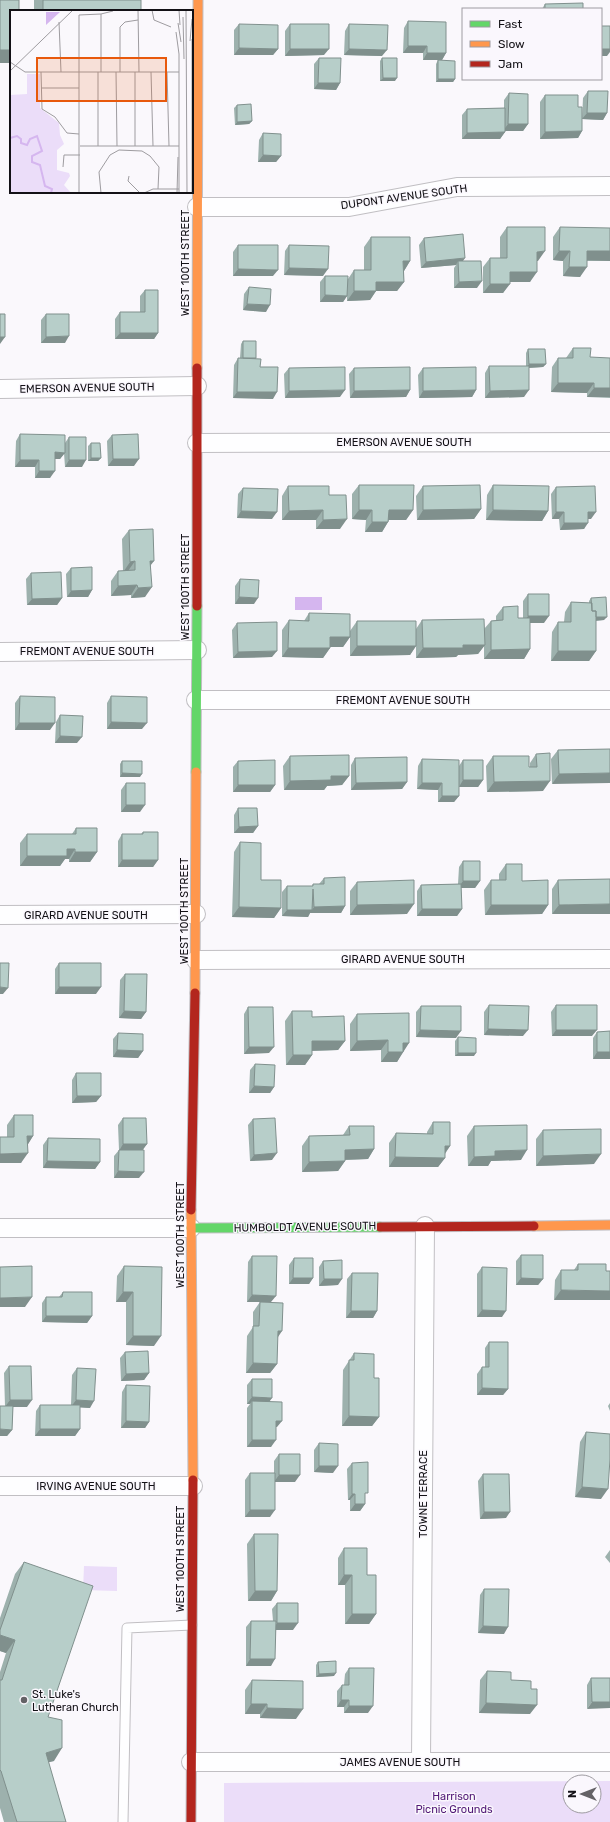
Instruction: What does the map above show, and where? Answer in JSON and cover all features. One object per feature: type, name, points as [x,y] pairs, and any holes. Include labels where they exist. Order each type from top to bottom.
[{"type":"street","name":"WEST 100TH STREET","points":[[191,1822],[191,1228],[196,960],[198,0]]},
{"type":"street","name":"DUPONT AVENUE SOUTH","points":[[197,207],[349,207],[457,186],[610,186]]},
{"type":"street","name":"EMERSON AVENUE SOUTH","points":[[0,389],[197,386]]},
{"type":"street","name":"EMERSON AVENUE SOUTH","points":[[197,443],[610,442]]},
{"type":"street","name":"FREMONT AVENUE SOUTH","points":[[0,652],[197,650]]},
{"type":"street","name":"FREMONT AVENUE SOUTH","points":[[196,700],[610,700]]},
{"type":"street","name":"GIRARD AVENUE SOUTH","points":[[0,915],[196,914]]},
{"type":"street","name":"GIRARD AVENUE SOUTH","points":[[196,960],[610,959]]},
{"type":"street","name":"HUMBOLDT AVENUE SOUTH","points":[[0,1228],[610,1225]]},
{"type":"street","name":"TOWNE TERRACE","points":[[421,1761],[425,1226]]},
{"type":"street","name":"IRVING AVENUE SOUTH","points":[[0,1486],[192,1486]]},
{"type":"street","name":"JAMES AVENUE SOUTH","points":[[191,1762],[610,1762]]},
{"type":"lane","points":[[123,1822],[127,1628],[192,1625]]},
{"type":"green space","points":[[84,1566],[117,1567],[117,1591],[83,1590]]},
{"type":"green space","name":"Harrison Picnic Grounds","points":[[562,1781],[562,1814],[602,1814],[602,1781],[610,1781],[610,1822],[224,1822],[224,1783]]},
{"type":"shaded area","points":[[295,597],[322,597],[322,610],[295,610]]},
{"type":"building","points":[[0,0],[19,0],[19,10],[10,10],[10,50],[0,50]]},
{"type":"building","points":[[43,0],[141,0],[141,10],[43,10]]},
{"type":"building","points":[[583,3],[583,8],[545,8],[545,4]]},
{"type":"building","points":[[408,21],[446,22],[446,53],[427,53],[427,46],[408,46]]},
{"type":"building","points":[[239,24],[278,25],[278,49],[239,48]]},
{"type":"building","points":[[290,24],[329,24],[329,49],[290,49]]},
{"type":"building","points":[[349,24],[388,25],[387,50],[349,49]]},
{"type":"building","points":[[602,26],[610,26],[610,49],[602,49]]},
{"type":"building","points":[[319,58],[341,58],[340,83],[318,83]]},
{"type":"building","points":[[382,58],[397,58],[397,78],[383,78]]},
{"type":"building","points":[[438,60],[455,61],[455,79],[438,79]]},
{"type":"building","points":[[588,91],[608,91],[607,113],[587,113]]},
{"type":"building","points":[[509,93],[528,94],[528,124],[508,124]]},
{"type":"building","points":[[545,95],[578,95],[578,107],[582,107],[582,131],[545,132]]},
{"type":"building","points":[[251,104],[252,121],[237,122],[237,105]]},
{"type":"building","points":[[505,108],[505,132],[467,133],[467,109]]},
{"type":"building","points":[[263,133],[281,134],[281,156],[263,155]]},
{"type":"building","points":[[507,227],[545,227],[545,251],[537,252],[537,272],[510,272],[510,284],[490,284],[490,258],[507,258]]},
{"type":"building","points":[[560,227],[610,228],[610,251],[587,251],[587,267],[569,267],[570,251],[559,251]]},
{"type":"building","points":[[463,234],[465,258],[426,262],[424,238]]},
{"type":"building","points":[[371,237],[410,237],[410,261],[403,261],[404,282],[376,282],[376,291],[354,291],[354,270],[371,270]]},
{"type":"building","points":[[238,245],[278,245],[278,270],[238,269]]},
{"type":"building","points":[[289,245],[329,246],[328,269],[289,268]]},
{"type":"building","points":[[458,261],[481,261],[482,281],[459,282]]},
{"type":"building","points":[[325,276],[348,276],[347,296],[325,295]]},
{"type":"building","points":[[249,287],[271,289],[270,305],[247,304]]},
{"type":"building","points":[[145,290],[158,290],[158,333],[120,333],[120,312],[145,312]]},
{"type":"building","points":[[0,314],[5,314],[5,337],[0,337]]},
{"type":"building","points":[[46,314],[69,314],[69,336],[46,337]]},
{"type":"building","points":[[243,341],[256,341],[256,358],[243,358]]},
{"type":"building","points":[[573,348],[591,348],[590,357],[610,358],[610,388],[594,388],[594,383],[558,383],[558,358],[573,358]]},
{"type":"building","points":[[528,349],[545,349],[546,364],[529,364]]},
{"type":"building","points":[[238,358],[261,359],[260,367],[278,367],[277,392],[237,392]]},
{"type":"building","points":[[489,366],[529,366],[529,390],[490,391]]},
{"type":"building","points":[[345,367],[345,390],[289,391],[289,368]]},
{"type":"building","points":[[410,367],[410,390],[354,391],[354,368]]},
{"type":"building","points":[[476,367],[476,390],[423,391],[423,368]]},
{"type":"building","points":[[20,434],[65,435],[65,453],[55,452],[55,471],[39,471],[39,460],[20,460]]},
{"type":"building","points":[[138,434],[139,459],[113,459],[112,435]]},
{"type":"building","points":[[69,437],[86,437],[86,460],[69,460]]},
{"type":"building","points":[[91,443],[100,443],[101,458],[91,458]]},
{"type":"building","points":[[359,485],[414,485],[413,510],[389,510],[388,522],[372,522],[372,510],[359,510]]},
{"type":"building","points":[[480,485],[481,509],[423,510],[423,486]]},
{"type":"building","points":[[493,485],[549,486],[548,511],[493,510]]},
{"type":"building","points":[[288,486],[329,486],[329,495],[346,495],[347,519],[323,520],[323,510],[289,511]]},
{"type":"building","points":[[595,486],[596,512],[588,512],[588,523],[564,523],[564,512],[556,512],[556,487]]},
{"type":"building","points":[[243,488],[278,489],[277,512],[241,511]]},
{"type":"building","points":[[153,529],[154,561],[150,561],[152,587],[138,588],[137,585],[118,586],[118,571],[135,570],[135,561],[130,562],[129,530]]},
{"type":"building","points":[[92,567],[92,590],[71,591],[71,568]]},
{"type":"building","points":[[61,572],[62,598],[32,599],[31,573]]},
{"type":"building","points":[[240,579],[259,580],[258,598],[239,597]]},
{"type":"building","points":[[528,594],[549,594],[549,616],[528,616]]},
{"type":"building","points":[[606,597],[607,617],[596,617],[596,611],[592,611],[591,598]]},
{"type":"building","points":[[571,602],[592,603],[592,611],[596,611],[596,651],[558,651],[558,622],[571,622]]},
{"type":"building","points":[[518,606],[518,618],[530,618],[530,649],[491,650],[491,621],[503,620],[503,607]]},
{"type":"building","points":[[309,613],[350,614],[350,637],[330,637],[330,648],[288,648],[289,620],[309,621]]},
{"type":"building","points":[[484,619],[485,645],[463,645],[463,648],[423,648],[422,620]]},
{"type":"building","points":[[357,621],[416,621],[416,646],[357,646]]},
{"type":"building","points":[[277,622],[277,651],[238,652],[237,623]]},
{"type":"building","points":[[20,696],[55,697],[55,723],[19,723]]},
{"type":"building","points":[[111,696],[147,697],[147,723],[111,722]]},
{"type":"building","points":[[60,715],[83,716],[82,737],[60,736]]},
{"type":"building","points":[[610,749],[610,773],[559,774],[558,750]]},
{"type":"building","points":[[550,753],[550,781],[494,782],[493,756],[529,756],[529,767],[537,767],[536,754]]},
{"type":"building","points":[[349,755],[349,776],[331,776],[331,780],[290,781],[290,756]]},
{"type":"building","points":[[407,757],[407,782],[356,783],[355,758]]},
{"type":"building","points":[[422,759],[459,760],[459,796],[442,796],[442,783],[422,783]]},
{"type":"building","points":[[275,760],[275,785],[238,785],[238,761]]},
{"type":"building","points":[[463,760],[483,760],[483,780],[463,780]]},
{"type":"building","points":[[122,761],[142,761],[142,774],[122,773]]},
{"type":"building","points":[[126,783],[145,783],[145,805],[126,805]]},
{"type":"building","points":[[238,808],[257,808],[258,826],[239,827]]},
{"type":"building","points":[[76,828],[97,828],[97,852],[75,852],[75,849],[67,849],[67,856],[27,856],[27,834],[76,834]]},
{"type":"building","points":[[143,832],[158,832],[158,860],[122,860],[122,834],[143,834]]},
{"type":"building","points":[[240,842],[261,843],[261,880],[281,880],[281,908],[239,907]]},
{"type":"building","points":[[463,861],[480,861],[480,881],[463,881]]},
{"type":"building","points":[[506,864],[522,864],[522,881],[548,880],[548,905],[491,905],[491,880],[506,880]]},
{"type":"building","points":[[345,877],[345,906],[314,907],[313,889],[312,910],[287,910],[287,886],[313,886],[313,884],[324,884],[324,878]]},
{"type":"building","points":[[610,879],[610,904],[559,905],[558,880]]},
{"type":"building","points":[[414,880],[414,904],[357,905],[357,882]]},
{"type":"building","points":[[461,884],[462,909],[422,909],[421,885]]},
{"type":"building","points":[[0,963],[9,963],[8,988],[0,987]]},
{"type":"building","points":[[59,963],[101,963],[101,987],[59,987]]},
{"type":"building","points":[[125,974],[147,974],[146,1012],[124,1011]]},
{"type":"building","points":[[489,1005],[529,1006],[528,1030],[488,1029]]},
{"type":"building","points":[[556,1005],[597,1005],[597,1030],[556,1030]]},
{"type":"building","points":[[421,1006],[461,1006],[461,1031],[420,1030]]},
{"type":"building","points":[[248,1007],[273,1007],[274,1047],[249,1047]]},
{"type":"building","points":[[292,1011],[312,1011],[312,1017],[344,1016],[345,1041],[312,1041],[312,1055],[293,1055]]},
{"type":"building","points":[[409,1013],[409,1043],[403,1043],[403,1052],[388,1052],[388,1040],[357,1041],[357,1014]]},
{"type":"building","points":[[610,1031],[610,1052],[597,1052],[597,1032]]},
{"type":"building","points":[[118,1033],[143,1034],[143,1051],[117,1050]]},
{"type":"building","points":[[458,1037],[476,1038],[476,1053],[458,1053]]},
{"type":"building","points":[[255,1064],[275,1065],[274,1087],[254,1086]]},
{"type":"building","points":[[76,1073],[101,1073],[101,1096],[77,1096]]},
{"type":"building","points":[[14,1115],[33,1115],[33,1136],[27,1136],[28,1153],[0,1154],[0,1137],[14,1137]]},
{"type":"building","points":[[123,1118],[146,1118],[147,1144],[123,1144]]},
{"type":"building","points":[[275,1118],[277,1153],[254,1155],[253,1119]]},
{"type":"building","points":[[433,1122],[450,1122],[450,1146],[445,1146],[445,1158],[395,1157],[396,1133],[433,1134]]},
{"type":"building","points":[[527,1125],[527,1150],[495,1151],[495,1156],[474,1157],[474,1126]]},
{"type":"building","points":[[349,1126],[374,1126],[374,1149],[345,1150],[345,1161],[309,1162],[309,1136],[350,1135]]},
{"type":"building","points":[[601,1129],[601,1154],[543,1156],[543,1130]]},
{"type":"building","points":[[48,1138],[100,1139],[100,1162],[47,1161]]},
{"type":"building","points":[[119,1150],[144,1150],[144,1172],[118,1171]]},
{"type":"building","points":[[521,1255],[543,1255],[543,1279],[521,1278]]},
{"type":"building","points":[[252,1256],[277,1256],[276,1296],[252,1295]]},
{"type":"building","points":[[294,1258],[313,1258],[313,1278],[293,1278]]},
{"type":"building","points":[[342,1260],[342,1279],[324,1279],[323,1261]]},
{"type":"building","points":[[578,1264],[606,1264],[606,1271],[610,1271],[610,1291],[561,1290],[561,1270],[578,1270]]},
{"type":"building","points":[[32,1266],[32,1297],[0,1298],[0,1267]]},
{"type":"building","points":[[124,1266],[162,1267],[161,1336],[133,1336],[133,1292],[123,1292]]},
{"type":"building","points":[[482,1267],[507,1268],[506,1311],[482,1310]]},
{"type":"building","points":[[352,1273],[378,1273],[377,1311],[351,1311]]},
{"type":"building","points":[[63,1292],[92,1292],[92,1316],[46,1316],[46,1297],[62,1297]]},
{"type":"building","points":[[260,1302],[283,1303],[282,1331],[278,1331],[277,1364],[253,1363],[253,1326],[259,1326]]},
{"type":"building","points":[[489,1342],[508,1342],[508,1389],[482,1388],[482,1367],[489,1367]]},
{"type":"building","points":[[148,1351],[149,1373],[126,1374],[125,1352]]},
{"type":"building","points":[[354,1353],[374,1354],[374,1378],[379,1378],[379,1417],[349,1416],[349,1360],[354,1360]]},
{"type":"building","points":[[9,1366],[31,1366],[32,1400],[10,1400]]},
{"type":"building","points":[[77,1368],[96,1369],[94,1401],[76,1400]]},
{"type":"building","points":[[252,1379],[272,1379],[272,1398],[252,1397]]},
{"type":"building","points":[[126,1385],[150,1386],[149,1422],[126,1421]]},
{"type":"building","points":[[252,1401],[282,1402],[282,1421],[276,1421],[276,1440],[252,1440]]},
{"type":"building","points":[[40,1405],[80,1405],[80,1429],[40,1429]]},
{"type":"building","points":[[0,1406],[13,1406],[12,1430],[0,1429]]},
{"type":"building","points":[[586,1432],[610,1434],[608,1489],[582,1487]]},
{"type":"building","points":[[319,1443],[338,1444],[338,1466],[319,1466]]},
{"type":"building","points":[[279,1454],[300,1454],[300,1475],[279,1475]]},
{"type":"building","points":[[368,1462],[368,1493],[365,1493],[365,1504],[355,1504],[355,1494],[352,1494],[352,1463]]},
{"type":"building","points":[[250,1473],[275,1473],[275,1510],[250,1510]]},
{"type":"building","points":[[483,1474],[509,1474],[510,1512],[484,1512]]},
{"type":"building","points":[[254,1534],[278,1534],[277,1591],[255,1591]]},
{"type":"building","points":[[344,1548],[367,1548],[367,1575],[376,1575],[376,1614],[352,1614],[352,1575],[344,1575]]},
{"type":"building","name":"St. Luke's Lutheran Church","points":[[24,1562],[93,1586],[48,1717],[62,1720],[62,1748],[46,1753],[66,1822],[17,1822],[0,1770],[0,1680],[2,1680],[15,1640],[0,1635],[0,1630]]},
{"type":"building","points":[[484,1589],[509,1589],[508,1627],[483,1626]]},
{"type":"building","points":[[277,1603],[298,1603],[298,1623],[277,1623]]},
{"type":"building","points":[[251,1621],[276,1621],[275,1659],[250,1659]]},
{"type":"building","points":[[336,1661],[336,1673],[319,1674],[318,1662]]},
{"type":"building","points":[[349,1668],[374,1668],[373,1706],[349,1706],[349,1700],[341,1700],[342,1685],[349,1685]]},
{"type":"building","points":[[487,1671],[511,1672],[511,1680],[531,1681],[531,1689],[537,1689],[537,1705],[486,1703]]},
{"type":"building","points":[[591,1678],[610,1678],[610,1702],[592,1702]]},
{"type":"building","points":[[252,1680],[303,1681],[303,1709],[267,1708],[267,1704],[251,1704]]},
{"type":"traffic: fast","points":[[196,772],[197,606]]},
{"type":"traffic: fast","points":[[191,1228],[380,1227]]},
{"type":"traffic: slow","points":[[197,368],[198,0]]},
{"type":"traffic: slow","points":[[195,993],[196,772]]},
{"type":"traffic: slow","points":[[191,1210],[193,1480]]},
{"type":"traffic: slow","points":[[534,1226],[610,1225]]},
{"type":"traffic: jam","points":[[197,368],[197,606]]},
{"type":"traffic: jam","points":[[191,1210],[195,993]]},
{"type":"traffic: jam","points":[[380,1227],[534,1226]]},
{"type":"traffic: jam","points":[[191,1822],[193,1480]]},
{"type":"place","name":"St. Luke's Lutheran Church","points":[[24,1700]]}]
